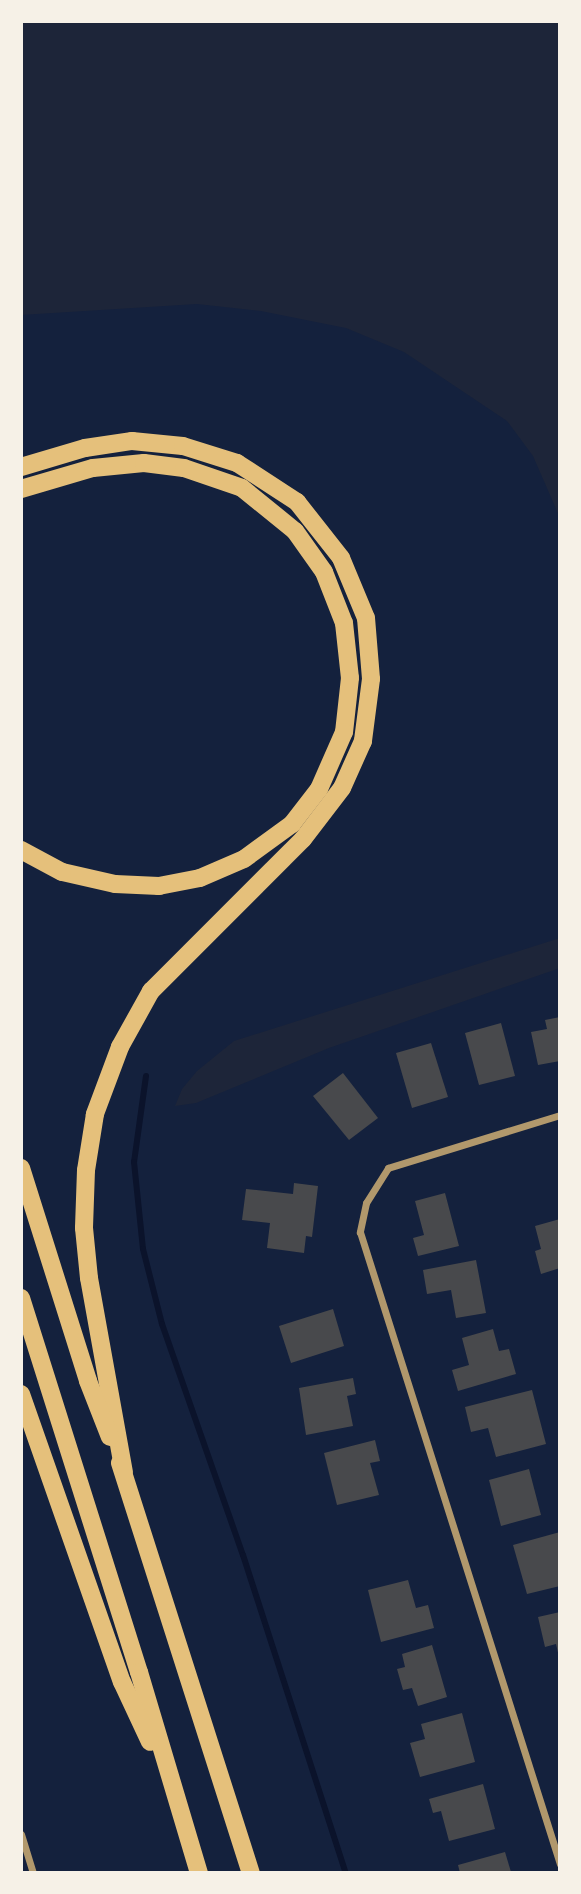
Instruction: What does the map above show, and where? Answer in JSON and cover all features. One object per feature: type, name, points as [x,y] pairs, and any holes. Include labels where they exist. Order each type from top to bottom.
[{"type":"highway","points":[[21,467],[85,448],[132,441],[183,446],[237,463],[297,502],[341,558],[366,618],[371,679],[363,741],[342,788],[303,839],[151,991],[120,1046],[95,1114],[86,1170],[84,1228],[89,1278],[124,1472]]},
{"type":"highway","points":[[21,489],[93,468],[144,463],[184,468],[242,488],[295,531],[324,572],[344,623],[350,678],[344,732],[318,789],[292,824],[244,859],[200,878],[159,886],[115,884],[62,872],[21,850]]},
{"type":"highway","points":[[21,1168],[88,1381],[124,1472],[251,1873]]},
{"type":"highway","points":[[21,1298],[139,1672],[199,1873]]},
{"type":"highway","points":[[21,1394],[122,1682],[175,1798]]},
{"type":"street","points":[[560,1115],[388,1168],[366,1203],[360,1232],[560,1864]]},
{"type":"street","points":[[21,1835],[33,1873]]},
{"type":"shaded area","points":[[21,21],[560,21],[560,518],[533,456],[507,421],[404,352],[346,328],[261,311],[197,304],[21,315]]},
{"type":"shaded area","points":[[560,938],[560,968],[329,1048],[196,1103],[175,1106],[182,1089],[197,1071],[234,1041]]},
{"type":"building","points":[[560,1017],[560,1061],[538,1065],[531,1032],[547,1029],[545,1020]]},
{"type":"building","points":[[501,1023],[515,1076],[479,1085],[465,1033]]},
{"type":"building","points":[[431,1043],[448,1097],[412,1108],[396,1053]]},
{"type":"building","points":[[343,1073],[378,1118],[349,1140],[313,1096]]},
{"type":"building","points":[[294,1183],[318,1186],[312,1237],[306,1236],[304,1253],[267,1248],[270,1223],[242,1220],[246,1189],[293,1194]]},
{"type":"building","points":[[445,1193],[459,1246],[418,1256],[413,1238],[424,1235],[415,1201]]},
{"type":"building","points":[[560,1219],[560,1268],[541,1274],[535,1251],[541,1249],[535,1226]]},
{"type":"building","points":[[476,1260],[486,1313],[456,1318],[451,1290],[427,1294],[423,1270]]},
{"type":"building","points":[[333,1309],[344,1346],[291,1363],[279,1326]]},
{"type":"building","points":[[493,1329],[499,1351],[509,1349],[516,1374],[458,1391],[452,1370],[469,1365],[462,1338]]},
{"type":"building","points":[[353,1378],[356,1394],[347,1396],[353,1426],[306,1435],[299,1388]]},
{"type":"building","points":[[532,1390],[546,1444],[496,1457],[488,1428],[471,1432],[465,1407]]},
{"type":"building","points":[[375,1440],[380,1461],[370,1463],[379,1495],[337,1505],[324,1453]]},
{"type":"building","points":[[529,1469],[541,1515],[501,1526],[489,1480]]},
{"type":"building","points":[[560,1532],[560,1586],[527,1594],[513,1545]]},
{"type":"building","points":[[408,1580],[416,1608],[428,1605],[434,1628],[381,1642],[368,1590]]},
{"type":"building","points":[[560,1612],[559,1657],[556,1644],[545,1647],[538,1617]]},
{"type":"building","points":[[432,1645],[447,1697],[418,1706],[412,1688],[403,1690],[397,1669],[405,1667],[402,1654]]},
{"type":"building","points":[[462,1713],[475,1762],[420,1777],[410,1743],[425,1739],[421,1724]]},
{"type":"building","points":[[483,1784],[495,1829],[449,1841],[441,1811],[433,1813],[429,1799]]},
{"type":"building","points":[[505,1852],[511,1872],[460,1873],[458,1865]]},
{"type":"waterway","points":[[146,1076],[134,1162],[143,1249],[162,1324],[243,1555],[346,1873]]}]
